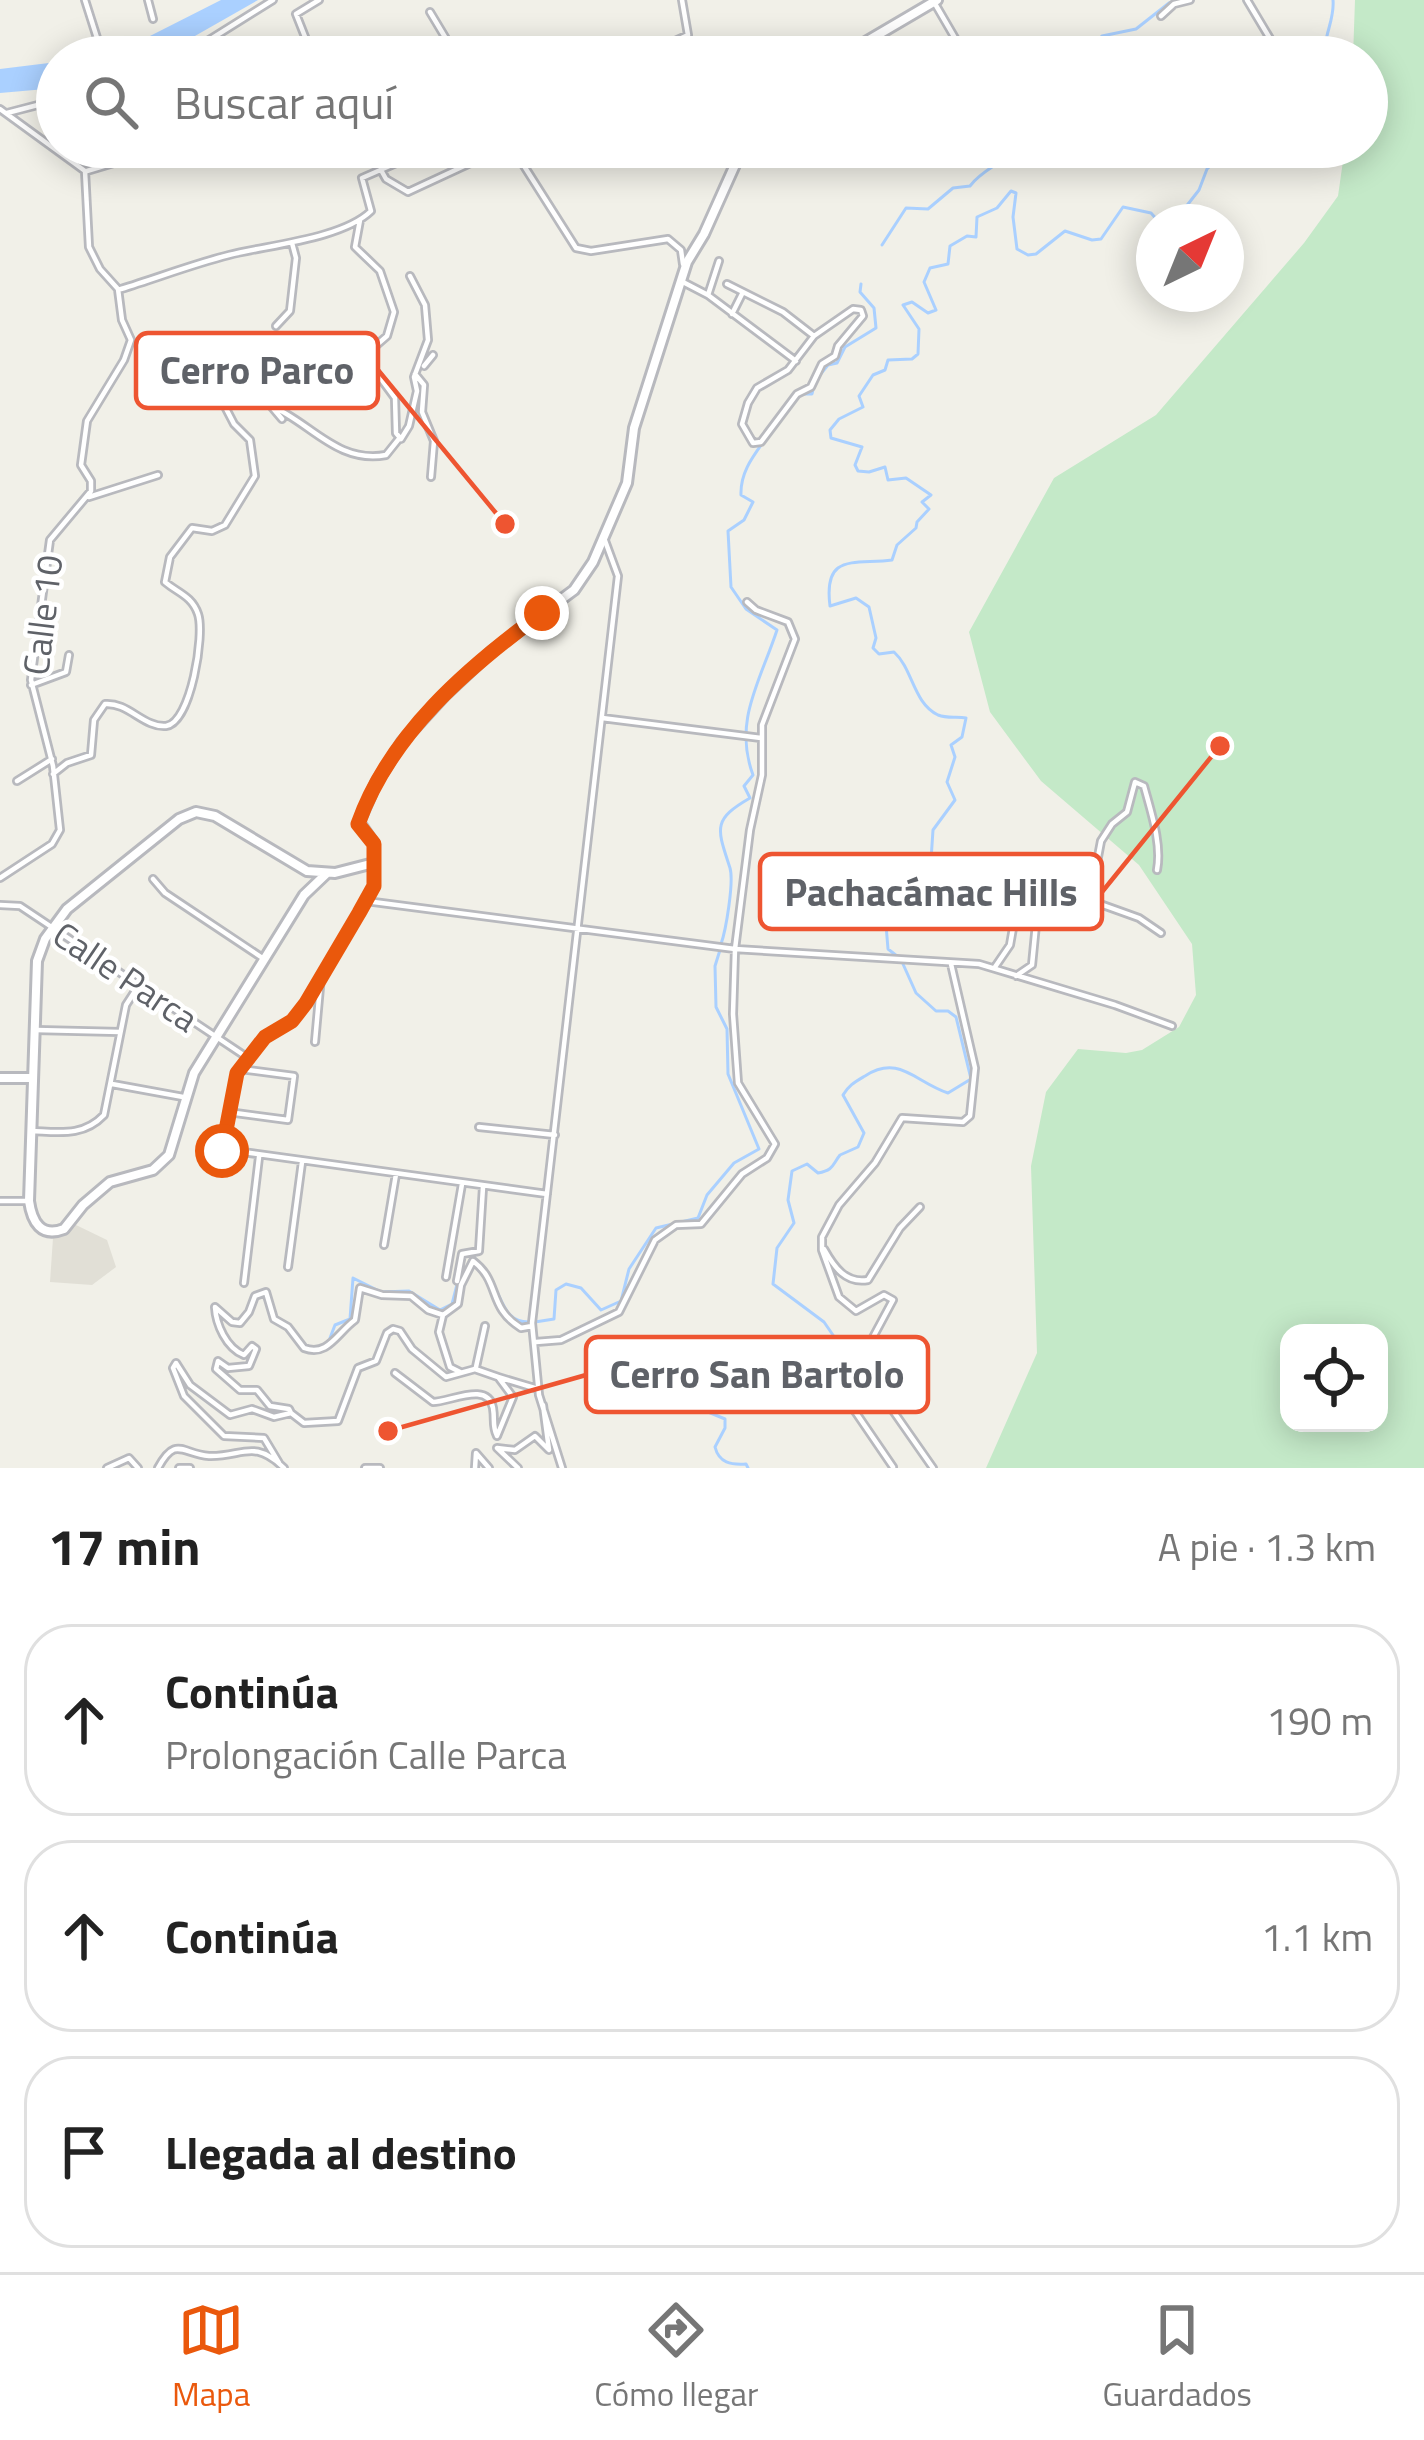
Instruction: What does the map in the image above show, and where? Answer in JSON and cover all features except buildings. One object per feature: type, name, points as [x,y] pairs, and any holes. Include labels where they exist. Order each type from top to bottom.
[{"type":"street","points":[[86,0],[97,36]]},
{"type":"street","points":[[148,0],[153,19]]},
{"type":"street","points":[[216,36],[273,0]]},
{"type":"street","points":[[304,36],[296,19],[300,10],[320,0]]},
{"type":"street","points":[[682,0],[686,36]]},
{"type":"street","points":[[1161,16],[1174,4],[1190,0]]},
{"type":"street","points":[[1247,0],[1268,36]]},
{"type":"street","points":[[876,36],[936,1],[955,36]]},
{"type":"street","points":[[430,12],[444,36]]},
{"type":"street","points":[[3,111],[36,104]]},
{"type":"street","points":[[3,111],[36,135]]},
{"type":"street","points":[[81,168],[86,172]]},
{"type":"street","points":[[86,172],[99,168]]},
{"type":"street","points":[[118,289],[360,220],[371,211],[360,180],[386,168]]},
{"type":"street","points":[[381,170],[386,179],[408,191],[460,168]]},
{"type":"street","points":[[522,168],[576,248],[591,251],[668,239],[681,250],[682,278]]},
{"type":"street","points":[[548,1194],[222,1151],[228,1112],[240,1069],[269,1034],[292,1021],[374,886],[374,844],[358,822],[402,742],[492,651],[574,590],[604,538],[627,483],[639,411],[682,278],[732,168]]},
{"type":"street","points":[[86,172],[89,247],[118,289],[131,347],[87,421],[81,465],[91,481],[88,497],[158,475]]},
{"type":"street","points":[[360,220],[356,247],[380,271],[394,312],[388,336],[372,349],[373,368],[394,397],[399,439]]},
{"type":"street","points":[[276,326],[290,311],[296,258],[292,243]]},
{"type":"street","points":[[708,296],[719,261]]},
{"type":"street","points":[[282,419],[271,406],[325,443],[369,457],[386,455],[409,426],[417,372],[428,340],[425,305],[410,276]]},
{"type":"street","points":[[682,278],[796,362]]},
{"type":"street","points":[[728,284],[777,309],[814,336]]},
{"type":"street","points":[[732,314],[742,294]]},
{"type":"street","points":[[854,309],[863,312],[835,356],[822,364],[811,387],[797,394],[768,434],[753,443],[742,424],[748,403],[757,388],[796,362],[814,336],[854,309]]},
{"type":"street","points":[[417,372],[433,355]]},
{"type":"street","points":[[53,774],[91,755],[94,720],[105,704],[116,703],[162,725],[176,722],[185,710],[201,622],[191,600],[167,585],[166,564],[192,528],[215,530],[228,523],[255,476],[250,440],[234,424],[221,399],[223,376],[235,370],[283,371],[332,393],[350,388],[373,368]]},
{"type":"street","points":[[417,372],[424,386],[422,412],[434,441],[431,477]]},
{"type":"street","name":"Calle 10","points":[[0,878],[57,838],[52,759],[31,685],[50,540],[69,513],[88,497]]},
{"type":"street","points":[[560,1468],[538,1389],[532,1326],[618,576],[604,538]]},
{"type":"street","points":[[534,1342],[561,1340],[619,1312],[655,1240],[676,1225],[701,1224],[742,1174],[772,1152],[775,1138],[738,1083],[735,949],[762,775],[764,719],[795,639],[788,622],[747,602]]},
{"type":"street","points":[[31,685],[66,672],[69,655]]},
{"type":"street","points":[[602,718],[761,738]]},
{"type":"street","points":[[16,781],[52,759]]},
{"type":"street","points":[[1016,976],[1032,965],[1036,914],[1075,895],[1096,874],[1101,842],[1127,812],[1136,782],[1144,786],[1157,845],[1157,870]]},
{"type":"street","points":[[326,874],[304,896],[194,1073],[169,1155],[159,1166],[110,1181],[64,1229],[52,1232],[39,1227],[29,1201],[37,961],[52,927],[67,909],[179,818],[196,812],[215,816],[296,866],[326,874],[374,863]]},
{"type":"street","points":[[296,866],[304,896]]},
{"type":"street","points":[[995,967],[1010,945],[1023,871]]},
{"type":"street","points":[[153,879],[165,893],[264,959]]},
{"type":"street","points":[[1075,895],[1138,918],[1161,933]]},
{"type":"street","points":[[366,901],[735,949],[995,967],[1172,1026]]},
{"type":"street","name":"Calle Parca","points":[[0,905],[17,905],[248,1058]]},
{"type":"street","points":[[933,1468],[874,1385],[871,1341],[892,1300],[884,1295],[856,1311],[846,1306],[821,1244],[839,1205],[902,1118],[962,1122],[970,1116],[975,1068],[951,964]]},
{"type":"street","points":[[315,1042],[321,975]]},
{"type":"street","points":[[31,1131],[87,1129],[104,1115],[126,1005],[139,986]]},
{"type":"street","points":[[32,1030],[120,1032]]},
{"type":"street","points":[[228,1112],[288,1120],[294,1076],[240,1069]]},
{"type":"street","points":[[0,1078],[33,1078]]},
{"type":"street","points":[[112,1084],[187,1098]]},
{"type":"street","points":[[479,1127],[555,1135]]},
{"type":"street","points":[[244,1283],[259,1156]]},
{"type":"street","points":[[288,1268],[302,1162]]},
{"type":"street","points":[[384,1245],[396,1174]]},
{"type":"street","points":[[446,1277],[462,1184]]},
{"type":"street","points":[[457,1281],[462,1254],[478,1251],[484,1187]]},
{"type":"street","points":[[0,1202],[29,1201]]},
{"type":"street","points":[[821,1244],[840,1272],[865,1282],[900,1228],[920,1207]]},
{"type":"street","points":[[464,1372],[452,1369],[440,1340],[443,1315],[458,1304],[472,1261],[493,1288],[502,1316],[521,1328],[532,1326]]},
{"type":"street","points":[[443,1315],[411,1296],[385,1296],[361,1287],[355,1320],[338,1332],[330,1346],[312,1351],[274,1319],[266,1292],[255,1296],[240,1323],[215,1307],[220,1327],[235,1351],[244,1354],[256,1348],[249,1366],[228,1368],[218,1361],[216,1369],[240,1390],[257,1390],[270,1406],[290,1409],[304,1423],[338,1421],[359,1366],[376,1361],[393,1329],[444,1376],[476,1369],[538,1389]]},
{"type":"street","points":[[476,1369],[485,1326]]},
{"type":"street","points":[[282,1465],[264,1438],[230,1439],[206,1420],[181,1391],[173,1366],[179,1364],[192,1387],[232,1416],[252,1409],[271,1417],[291,1413]]},
{"type":"street","points":[[395,1373],[433,1402],[476,1393],[486,1396],[497,1436],[513,1397],[498,1377]]},
{"type":"street","points":[[874,1385],[850,1404],[893,1467]]},
{"type":"street","points":[[518,1468],[497,1450],[517,1450],[535,1436],[550,1450],[543,1406]]},
{"type":"street","points":[[158,1468],[178,1448],[208,1456],[249,1449],[282,1465]]},
{"type":"street","points":[[475,1468],[476,1453],[489,1468]]},
{"type":"street","points":[[107,1468],[127,1458],[138,1468]]},
{"type":"street","points":[[179,1468],[190,1468]]},
{"type":"street","points":[[365,1468],[380,1468]]},
{"type":"shaded area","points":[[76,1225],[107,1240],[116,1267],[92,1285],[50,1282],[53,1238]]},
{"type":"green space","points":[[1355,0],[1424,0],[1424,1468],[986,1468],[1037,1353],[1031,1166],[1046,1092],[1078,1049],[1142,1050],[1179,1027],[1196,995],[1192,944],[1139,865],[1041,781],[990,712],[969,632],[1054,478],[1156,415],[1304,243],[1338,196],[1342,168],[1388,168],[1388,36],[1354,36]]},
{"type":"water","points":[[221,0],[258,0],[195,36],[150,36]]},
{"type":"water","points":[[36,65],[36,90],[0,93],[0,69]]},
{"type":"waterway","points":[[1102,36],[1136,29],[1178,0]]},
{"type":"waterway","points":[[1328,36],[1333,0]]},
{"type":"waterway","points":[[882,245],[906,208],[928,209],[953,188],[970,186],[991,168]]},
{"type":"waterway","points":[[1188,204],[1208,168]]},
{"type":"waterway","points":[[897,956],[888,949],[885,913],[911,905],[916,898],[931,860],[933,830],[955,800],[947,782],[955,757],[951,745],[962,737],[966,718],[930,710],[894,652],[879,654],[873,648],[876,638],[869,607],[856,598],[830,606],[829,589],[837,569],[892,560],[897,545],[929,509],[922,502],[931,495],[906,478],[888,480],[885,467],[858,471],[855,465],[862,447],[831,438],[830,430],[839,419],[863,407],[859,396],[873,375],[885,370],[888,360],[912,359],[918,354],[919,329],[903,305],[912,302],[928,313],[936,310],[924,282],[930,268],[948,264],[950,246],[967,236],[976,237],[977,217],[997,208],[1011,191],[1016,193],[1017,249],[1028,255],[1065,231],[1101,239],[1123,207],[1136,210]]},
{"type":"waterway","points":[[801,394],[812,394],[815,381],[828,365],[837,363],[845,347],[876,328],[874,308],[860,292],[861,284]]},
{"type":"waterway","points":[[721,944],[731,884],[721,826],[729,813],[750,798],[744,786],[753,775],[747,719],[777,630],[746,609],[731,587],[728,531],[744,520],[753,502],[741,495],[743,478],[769,434]]},
{"type":"waterway","points":[[535,1322],[554,1319],[556,1290],[566,1284],[581,1288],[601,1310],[621,1301],[629,1269],[656,1228],[698,1218],[707,1195],[734,1163],[759,1149],[728,1074],[727,1029],[716,1007],[715,966],[720,950]]},
{"type":"waterway","points":[[748,1468],[719,1457],[715,1447],[725,1419],[696,1407],[701,1399],[715,1393],[764,1403],[772,1387],[764,1370],[814,1362],[835,1338],[824,1322],[773,1284],[777,1248],[794,1223],[788,1200],[792,1171],[807,1164],[823,1172],[840,1155],[858,1147],[864,1133],[843,1095],[865,1076],[898,1069],[948,1093],[971,1079],[956,1017],[936,1011],[916,993],[903,964]]},
{"type":"waterway","points":[[472,1255],[485,1270]]},
{"type":"waterway","points":[[330,1338],[335,1325],[350,1319],[353,1278],[381,1292],[409,1291],[440,1310],[452,1304],[464,1257]]},
{"type":"waterway","points":[[493,1284],[510,1315],[530,1322]]},
{"type":"place","name":"Cerro Parco","points":[[505,524]]},
{"type":"place","name":"Pachacámac Hills","points":[[1220,746]]},
{"type":"place","name":"Cerro San Bartolo","points":[[388,1431]]},
{"type":"route","points":[[222,1151],[237,1073],[265,1037],[292,1021],[306,1003],[372,890],[374,844],[358,824],[387,764],[444,696],[542,613]]}]
